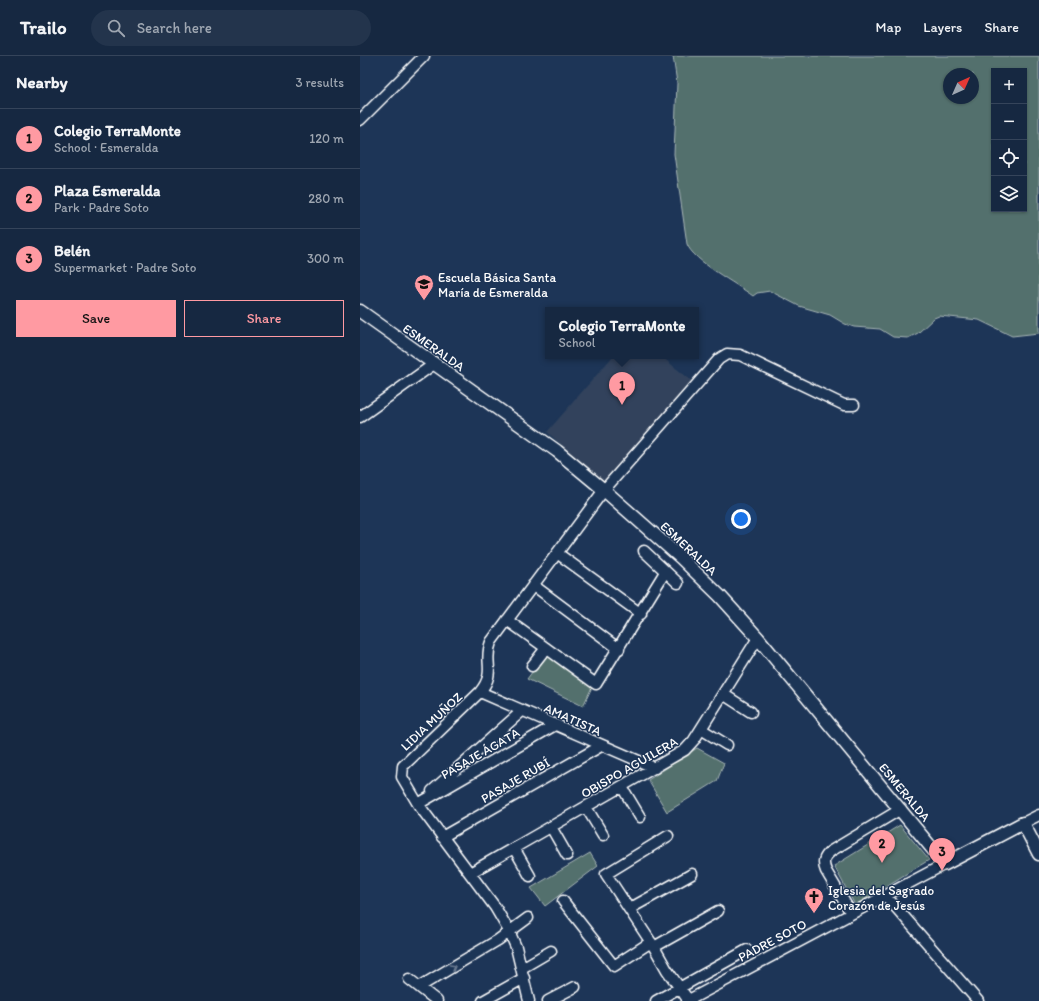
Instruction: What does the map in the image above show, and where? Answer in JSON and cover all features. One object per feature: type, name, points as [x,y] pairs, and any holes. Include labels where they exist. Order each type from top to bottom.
[{"type":"street","points":[[360,120],[424,56]]},
{"type":"street","name":"ESMERALDA","points":[[360,311],[557,451],[604,490],[700,577],[758,638],[945,864]]},
{"type":"street","name":"LIDIA MUÑOZ","points":[[530,1001],[516,947],[509,931],[495,906],[418,804],[402,777],[403,766],[488,683],[490,670],[487,650],[491,642],[604,490],[719,359],[727,354],[740,355],[844,405],[854,406]]},
{"type":"street","points":[[360,417],[434,364]]},
{"type":"street","points":[[644,551],[678,583]]},
{"type":"street","points":[[557,552],[641,614]]},
{"type":"street","points":[[507,620],[596,684],[641,614],[665,572]]},
{"type":"street","points":[[533,585],[619,649]]},
{"type":"street","name":"OBISPO AGUILERA","points":[[470,873],[685,750],[701,729],[758,638]]},
{"type":"street","points":[[532,666],[546,648]]},
{"type":"street","name":"AMATISTA","points":[[480,692],[654,768]]},
{"type":"street","points":[[723,694],[751,712]]},
{"type":"street","points":[[418,804],[522,711]]},
{"type":"street","name":"PASAJE ÁGATA","points":[[418,804],[555,725]]},
{"type":"street","points":[[701,729],[726,745]]},
{"type":"street","name":"PASAJE RUBÍ","points":[[442,837],[601,746]]},
{"type":"street","points":[[622,787],[640,817]]},
{"type":"street","points":[[586,807],[603,835]]},
{"type":"street","points":[[851,913],[826,871],[823,864],[824,858],[831,851],[901,809]]},
{"type":"street","name":"PADRE SOTO","points":[[688,1001],[851,913],[1039,815]]},
{"type":"street","points":[[1023,823],[1039,854]]},
{"type":"street","points":[[551,827],[567,855]]},
{"type":"street","points":[[668,836],[606,874],[653,944],[667,970],[680,987],[688,1001]]},
{"type":"street","points":[[514,848],[530,876]]},
{"type":"street","points":[[629,909],[692,874]]},
{"type":"street","points":[[885,896],[978,1001]]},
{"type":"street","points":[[563,901],[614,966],[653,944],[718,912]]},
{"type":"street","points":[[419,987],[498,940],[528,918]]},
{"type":"street","name":"PADRE SOTO","points":[[656,1001],[747,950]]},
{"type":"street","points":[[483,1001],[552,951]]},
{"type":"street","points":[[409,979],[437,1001]]},
{"type":"street","points":[[548,1001],[575,987]]},
{"type":"shaded area","points":[[610,359],[665,359],[693,382],[606,485],[547,432]]},
{"type":"green space","points":[[673,56],[1039,56],[1039,333],[1012,336],[979,320],[939,316],[934,318],[918,333],[908,338],[893,337],[880,329],[854,327],[845,324],[830,315],[799,306],[770,291],[757,293],[753,296],[706,265],[691,251],[687,244],[674,154],[677,83]]},
{"type":"green space","points":[[547,652],[593,685],[583,706],[527,679]]},
{"type":"green space","points":[[697,748],[724,763],[717,781],[667,812],[648,780]]},
{"type":"green space","points":[[900,825],[929,860],[855,905],[834,866]]},
{"type":"green space","points":[[590,853],[598,866],[545,906],[531,888]]},
{"type":"place","name":"Escuela Básica Santa María de Esmeralda","points":[[424,301]]},
{"type":"place","name":"Colegio TerraMonte","points":[[622,405]]},
{"type":"place","name":"Plaza Esmeralda","points":[[882,863]]},
{"type":"place","name":"Belén","points":[[942,871]]},
{"type":"place","name":"Iglesia del Sagrado Corazón de Jesús","points":[[814,914]]}]
